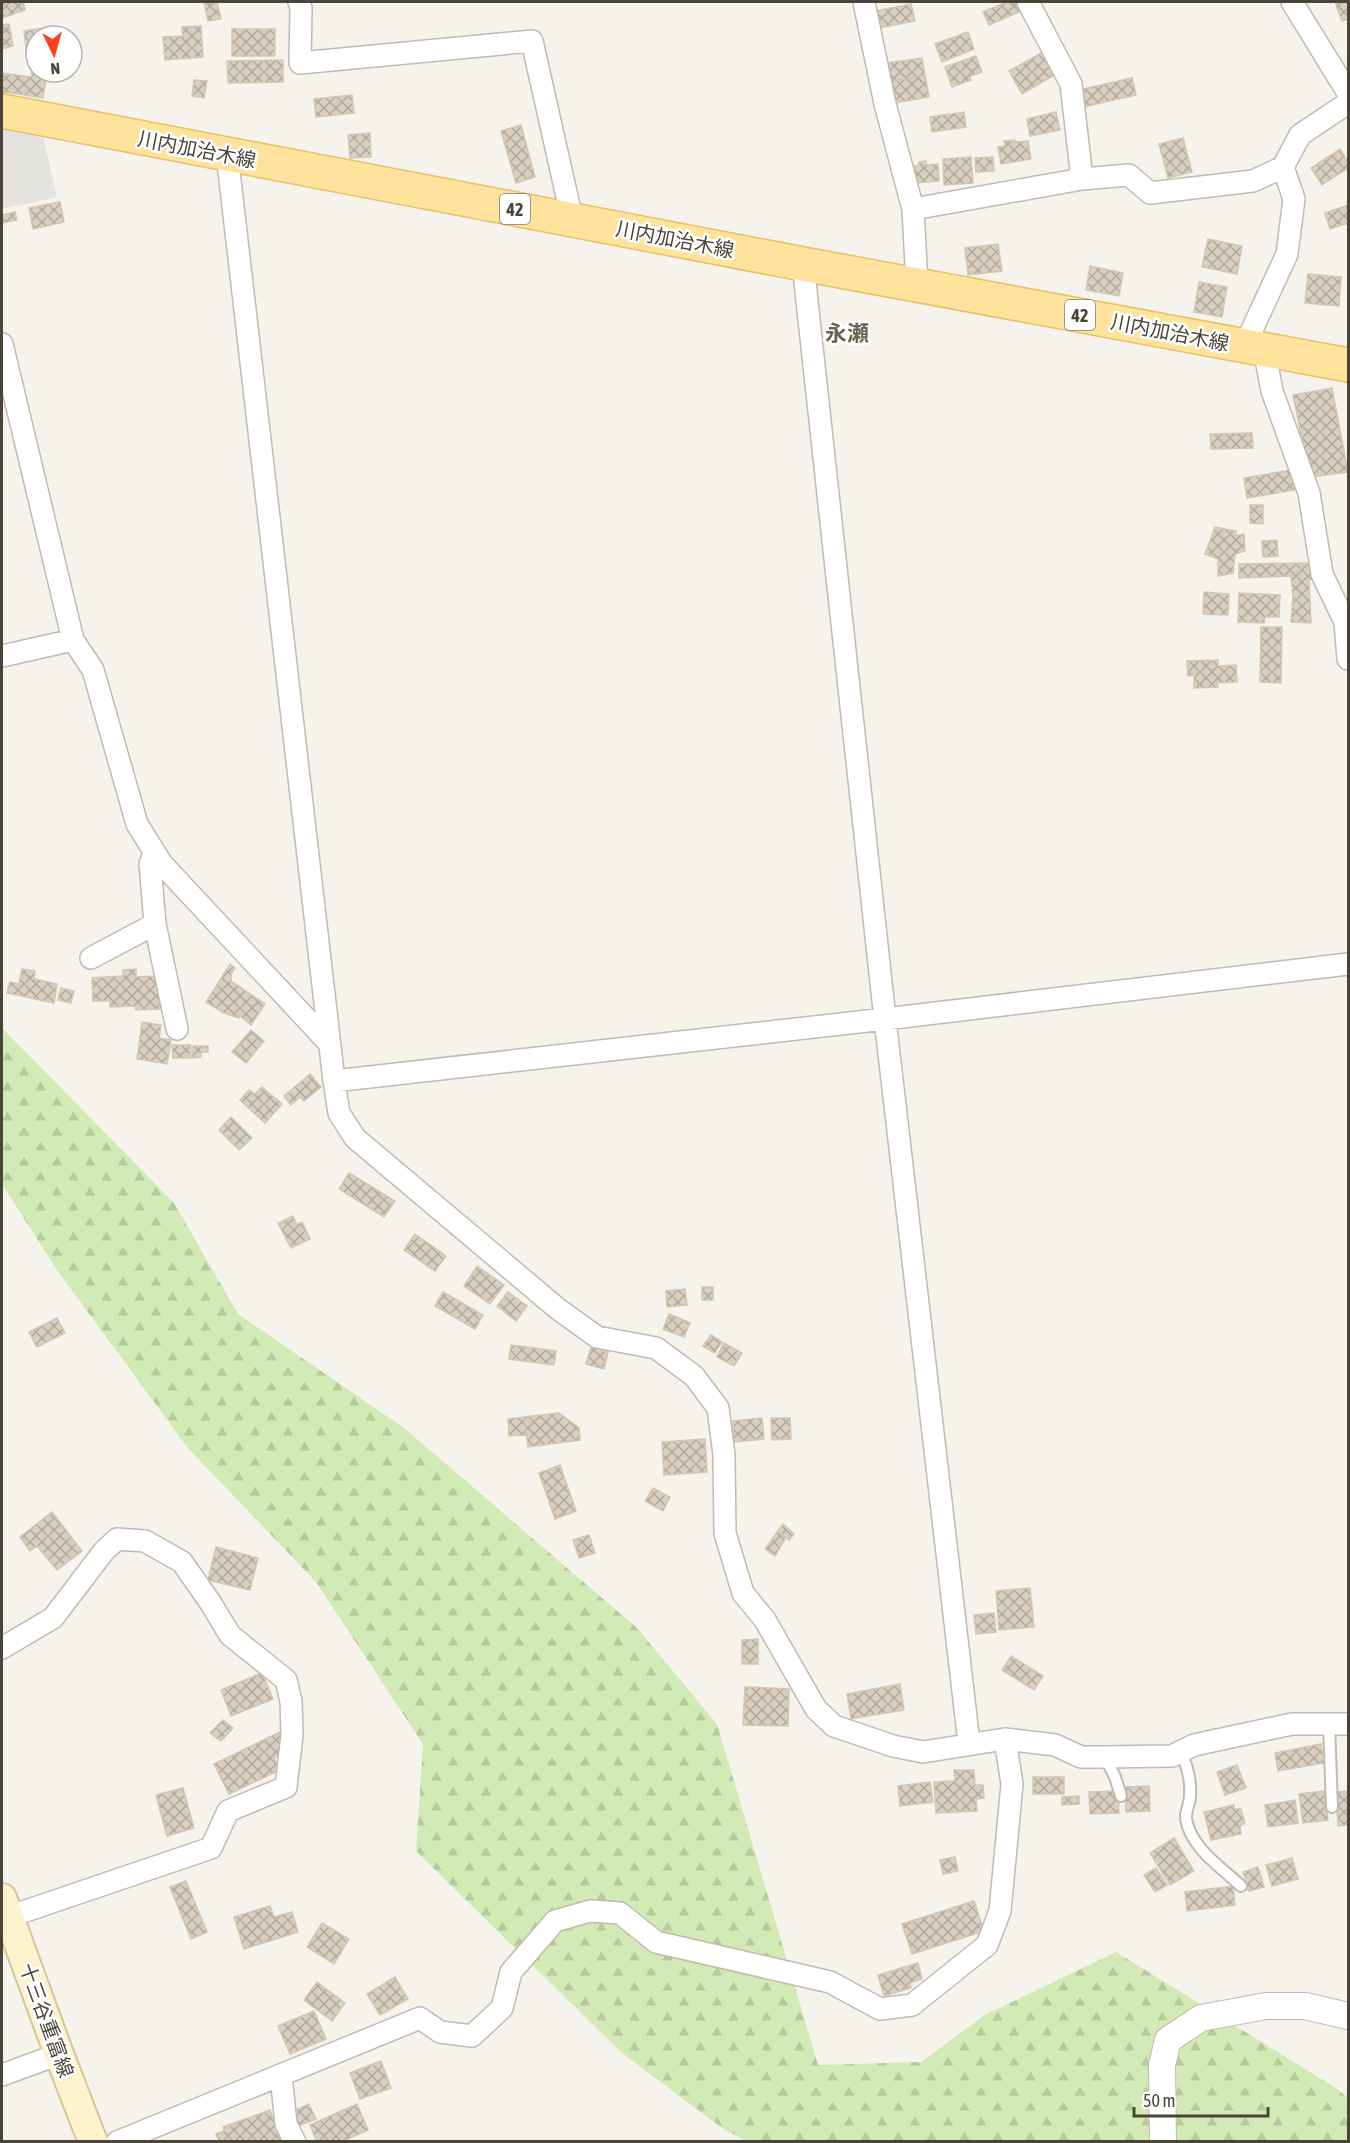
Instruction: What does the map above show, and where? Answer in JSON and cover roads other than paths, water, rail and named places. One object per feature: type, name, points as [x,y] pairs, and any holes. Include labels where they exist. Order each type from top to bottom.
[{"type":"main road","name":"川内加治木線","points":[[2,111],[803,264],[1348,365]]},
{"type":"main road","name":"十三谷重富線","points":[[5,1907],[93,2142]]},
{"type":"street","points":[[298,2],[301,8],[300,63],[532,41],[572,219]]},
{"type":"street","points":[[864,2],[885,104],[913,208],[917,284]]},
{"type":"street","points":[[1028,2],[1071,84],[1083,179]]},
{"type":"street","points":[[1292,2],[1348,93]]},
{"type":"street","points":[[913,208],[1083,179],[1130,175],[1150,193],[1253,181],[1283,167],[1300,135],[1348,104]]},
{"type":"street","points":[[227,154],[329,1043],[339,1113],[355,1138],[558,1309],[597,1337],[656,1348],[694,1376],[718,1408],[724,1455],[724,1533],[742,1593],[765,1620],[816,1709],[834,1726],[893,1746],[923,1752],[1005,1739],[1054,1745],[1082,1757],[1105,1757],[1172,1756],[1194,1745],[1292,1724],[1339,1724]]},
{"type":"street","points":[[1283,167],[1294,199],[1287,254],[1254,348],[1309,493],[1322,574],[1345,622],[1348,659]]},
{"type":"street","points":[[803,264],[885,1019],[969,1743]]},
{"type":"street","points":[[2,344],[73,640],[93,670],[137,824],[162,864],[329,1043]]},
{"type":"street","points":[[2,656],[73,640]]},
{"type":"street","points":[[154,852],[150,864],[154,924],[177,1029]]},
{"type":"street","points":[[90,958],[154,924]]},
{"type":"street","points":[[334,1081],[1348,964]]},
{"type":"street","points":[[2,1648],[53,1618],[104,1551],[117,1539],[145,1541],[182,1562],[230,1635],[286,1680],[291,1701],[292,1736],[286,1787],[228,1811],[211,1848],[5,1907]]},
{"type":"street","points":[[117,2142],[420,2018],[440,2032],[472,2036],[502,2008],[511,1972],[555,1921],[590,1911],[620,1913],[656,1942],[830,1982],[880,2009],[912,2004],[987,1945],[1000,1911],[1012,1784],[1005,1739]]},
{"type":"street","points":[[1163,2142],[1162,2065],[1168,2040],[1201,2018],[1266,2006],[1305,2007],[1348,2016]]},
{"type":"street","points":[[2,2075],[59,2054]]},
{"type":"street","points":[[281,2075],[286,2124],[295,2142]]},
{"type":"lane","points":[[1332,1807],[1339,1724]]},
{"type":"lane","points":[[1180,1752],[1189,1768],[1190,1798],[1186,1817],[1191,1836],[1199,1847],[1241,1886]]},
{"type":"lane","points":[[1105,1757],[1115,1777],[1120,1796]]},
{"type":"district","name":"永瀬","points":[[847,333]]}]
